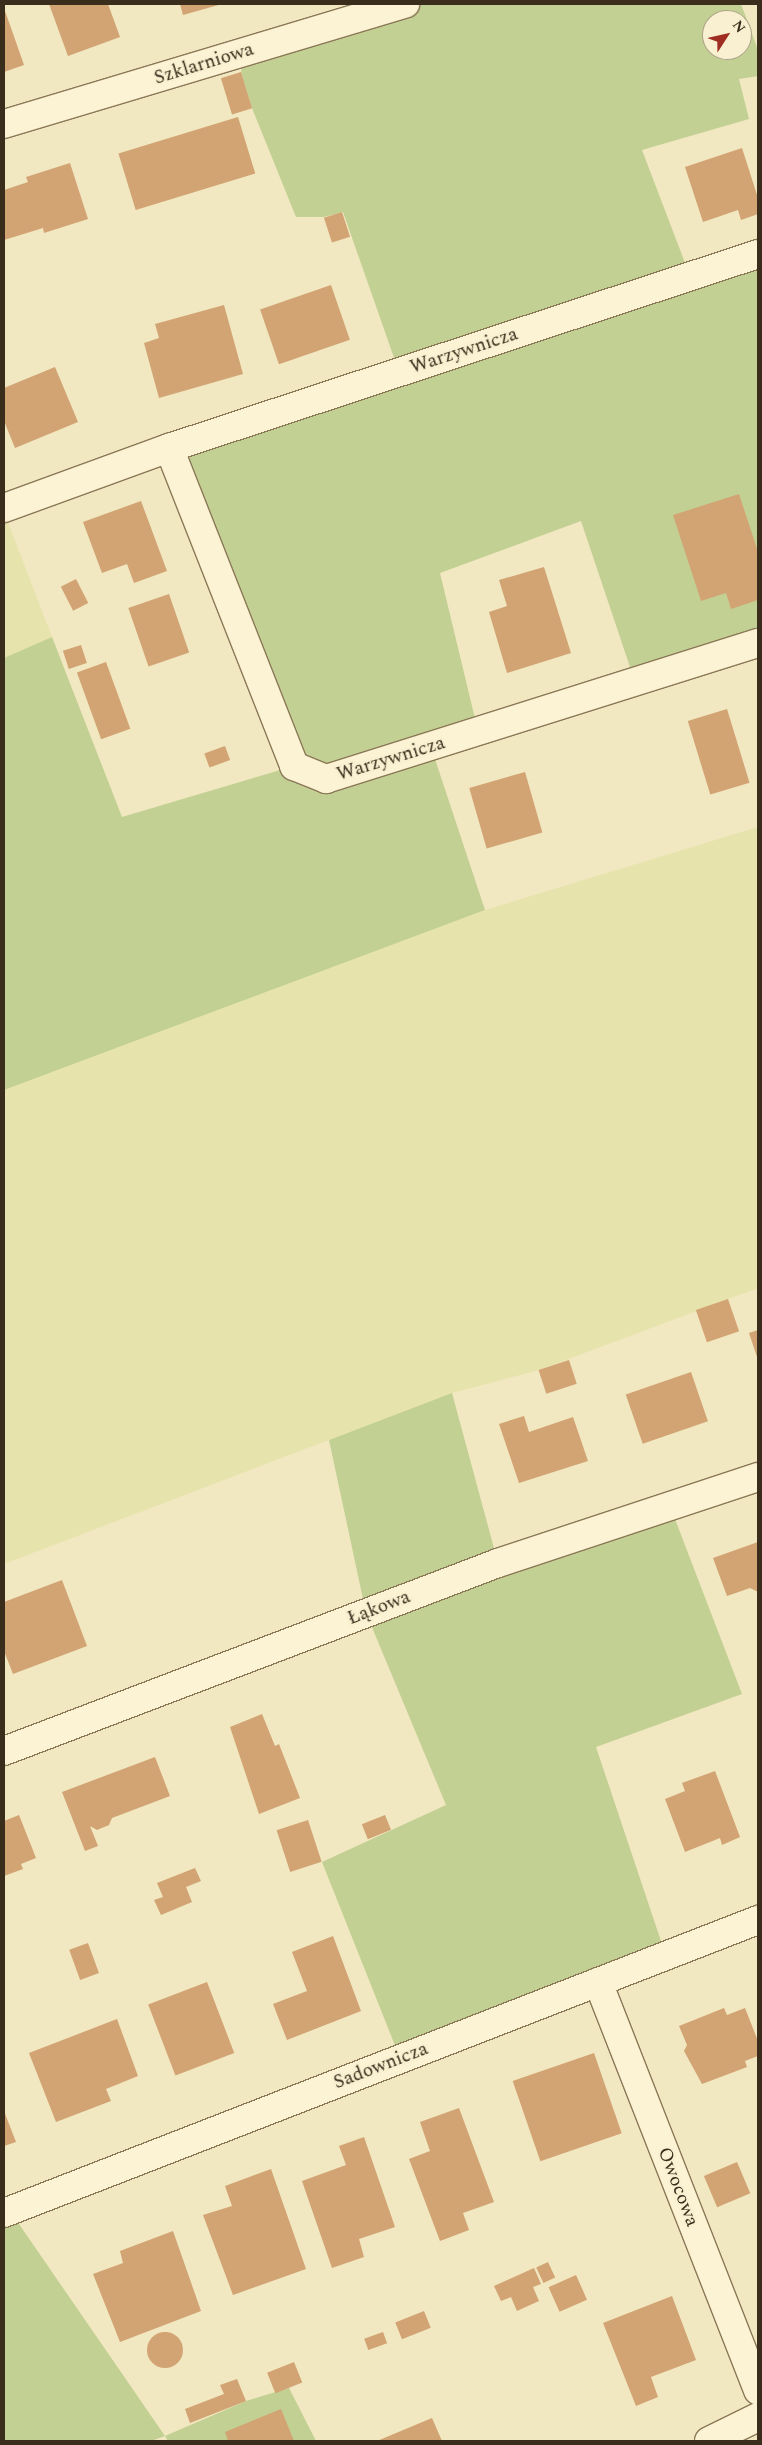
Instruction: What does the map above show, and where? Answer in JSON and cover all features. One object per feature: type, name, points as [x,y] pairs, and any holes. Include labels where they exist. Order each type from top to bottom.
[{"type":"street","name":"Szklarniowa","points":[[4,124],[404,4]]},
{"type":"street","name":"Warzywnicza","points":[[4,508],[169,448],[758,254]]},
{"type":"street","name":"Warzywnicza","points":[[169,448],[294,766],[326,779],[758,643]]},
{"type":"street","name":"Łąkowa","points":[[4,1750],[498,1563],[758,1477]]},
{"type":"street","name":"Sadownicza","points":[[4,2213],[758,1920]]},
{"type":"street","name":"Owocowa","points":[[598,1982],[758,2391]]},
{"type":"street","points":[[709,2441],[758,2416]]},
{"type":"shaded area","points":[[4,512],[52,637],[4,658]]},
{"type":"shaded area","points":[[758,827],[758,1288],[539,1370],[452,1393],[4,1564],[4,1090],[485,910]]},
{"type":"green space","points":[[348,4],[741,4],[743,10],[702,10],[702,60],[752,60],[752,34],[758,50],[758,76],[739,79],[749,119],[642,150],[690,276],[758,254],[758,643],[635,682],[581,521],[440,573],[478,731],[431,747],[485,910],[4,1090],[4,658],[52,637],[122,817],[294,766],[169,448],[399,372],[343,212],[324,217],[296,217],[252,108],[241,72],[246,51],[353,19]]},
{"type":"green space","points":[[452,1393],[498,1563],[670,1506],[742,1694],[596,1747],[666,1956],[400,2058],[322,1862],[446,1805],[366,1613],[329,1440]]},
{"type":"green space","points":[[10,2211],[165,2436],[151,2441],[4,2441],[4,2213]]},
{"type":"green space","points":[[289,2388],[316,2441],[168,2441],[165,2436],[246,2401]]},
{"type":"building","points":[[49,4],[108,4],[120,37],[68,56]]},
{"type":"building","points":[[180,4],[222,4],[183,15]]},
{"type":"building","points":[[4,8],[24,65],[4,72]]},
{"type":"building","points":[[241,72],[252,108],[232,114],[221,78]]},
{"type":"building","points":[[238,117],[255,173],[136,210],[118,154]]},
{"type":"building","points":[[742,148],[758,198],[758,214],[741,220],[738,210],[703,222],[685,167]]},
{"type":"building","points":[[70,163],[88,219],[44,233],[43,228],[4,240],[4,190],[28,182],[26,177]]},
{"type":"building","points":[[342,212],[350,237],[332,243],[324,218]]},
{"type":"building","points":[[331,285],[350,340],[279,364],[260,309]]},
{"type":"building","points":[[224,305],[243,374],[159,398],[144,343],[159,338],[155,324]]},
{"type":"building","points":[[55,367],[78,422],[15,448],[4,421],[4,388]]},
{"type":"building","points":[[739,494],[758,552],[758,600],[731,609],[726,593],[701,601],[673,515]]},
{"type":"building","points":[[141,501],[167,571],[134,583],[127,564],[102,573],[83,522]]},
{"type":"building","points":[[544,567],[571,653],[507,673],[489,612],[507,606],[499,580]]},
{"type":"building","points":[[76,579],[88,603],[73,611],[61,587]]},
{"type":"building","points":[[169,594],[189,653],[149,667],[128,608]]},
{"type":"building","points":[[81,645],[87,663],[69,669],[63,651]]},
{"type":"building","points":[[106,662],[130,729],[101,739],[77,673]]},
{"type":"building","points":[[727,709],[750,783],[710,795],[688,721]]},
{"type":"building","points":[[225,746],[230,760],[209,768],[204,754]]},
{"type":"building","points":[[525,772],[542,833],[487,849],[469,788]]},
{"type":"building","points":[[728,1299],[739,1331],[707,1342],[696,1310]]},
{"type":"building","points":[[758,1330],[758,1360],[749,1333]]},
{"type":"building","points":[[569,1360],[577,1384],[546,1394],[539,1370]]},
{"type":"building","points":[[691,1372],[708,1421],[643,1444],[626,1394]]},
{"type":"building","points":[[524,1416],[529,1432],[573,1417],[588,1461],[519,1483],[499,1424]]},
{"type":"building","points":[[758,1542],[758,1592],[750,1588],[727,1596],[713,1558]]},
{"type":"building","points":[[62,1580],[87,1646],[13,1674],[4,1651],[4,1602]]},
{"type":"building","points":[[262,1714],[275,1746],[279,1744],[300,1798],[259,1814],[230,1727]]},
{"type":"building","points":[[155,1757],[170,1796],[112,1818],[109,1825],[97,1830],[90,1826],[98,1846],[85,1851],[62,1792]]},
{"type":"building","points":[[715,1771],[740,1837],[722,1845],[720,1838],[685,1852],[665,1799],[685,1791],[682,1783]]},
{"type":"building","points":[[19,1815],[36,1858],[21,1864],[23,1869],[4,1876],[4,1821]]},
{"type":"building","points":[[385,1815],[391,1830],[368,1839],[362,1824]]},
{"type":"building","points":[[308,1820],[322,1862],[290,1872],[277,1830]]},
{"type":"building","points":[[195,1868],[201,1881],[186,1887],[192,1902],[161,1915],[154,1900],[163,1897],[157,1883]]},
{"type":"building","points":[[333,1936],[361,2011],[287,2040],[273,2004],[307,1991],[292,1952]]},
{"type":"building","points":[[88,1943],[99,1973],[80,1980],[69,1950]]},
{"type":"building","points":[[207,1982],[234,2053],[175,2076],[148,2005]]},
{"type":"building","points":[[724,2008],[727,2015],[745,2008],[758,2041],[758,2056],[745,2061],[747,2067],[702,2084],[684,2051],[687,2045],[679,2026]]},
{"type":"building","points":[[117,2019],[138,2076],[106,2089],[111,2101],[56,2122],[29,2053]]},
{"type":"building","points":[[594,2053],[622,2133],[540,2161],[513,2081]]},
{"type":"building","points":[[459,2108],[494,2202],[463,2213],[469,2230],[440,2241],[409,2159],[430,2151],[420,2122]]},
{"type":"building","points":[[4,2111],[16,2142],[4,2146]]},
{"type":"building","points":[[364,2137],[395,2227],[359,2239],[364,2257],[332,2268],[302,2181],[346,2165],[339,2146]]},
{"type":"building","points":[[737,2162],[750,2193],[717,2207],[704,2176]]},
{"type":"building","points":[[271,2169],[306,2269],[233,2295],[203,2215],[232,2206],[225,2186]]},
{"type":"building","points":[[173,2231],[201,2311],[120,2342],[93,2274],[123,2263],[120,2251]]},
{"type":"building","points":[[548,2262],[555,2277],[543,2283],[536,2267]]},
{"type":"building","points":[[534,2268],[541,2284],[533,2287],[539,2301],[517,2311],[511,2297],[501,2301],[494,2286]]},
{"type":"building","points":[[576,2275],[587,2300],[560,2312],[549,2287]]},
{"type":"building","points":[[672,2296],[696,2360],[651,2377],[658,2397],[636,2406],[603,2323]]},
{"type":"building","points":[[424,2311],[431,2328],[402,2339],[395,2323]]},
{"type":"building","points":[[165,2332],[172,2333],[178,2337],[182,2343],[182,2357],[178,2363],[172,2367],[165,2368],[158,2367],[152,2363],[148,2357],[147,2350],[148,2343],[152,2337],[158,2333]]},
{"type":"building","points":[[383,2332],[387,2343],[368,2350],[364,2339]]},
{"type":"building","points":[[294,2362],[302,2382],[275,2393],[267,2373]]},
{"type":"building","points":[[237,2379],[246,2401],[190,2423],[185,2409],[224,2394],[220,2385]]},
{"type":"building","points":[[281,2409],[294,2441],[228,2441],[225,2432]]},
{"type":"building","points":[[432,2418],[442,2441],[377,2441]]}]
